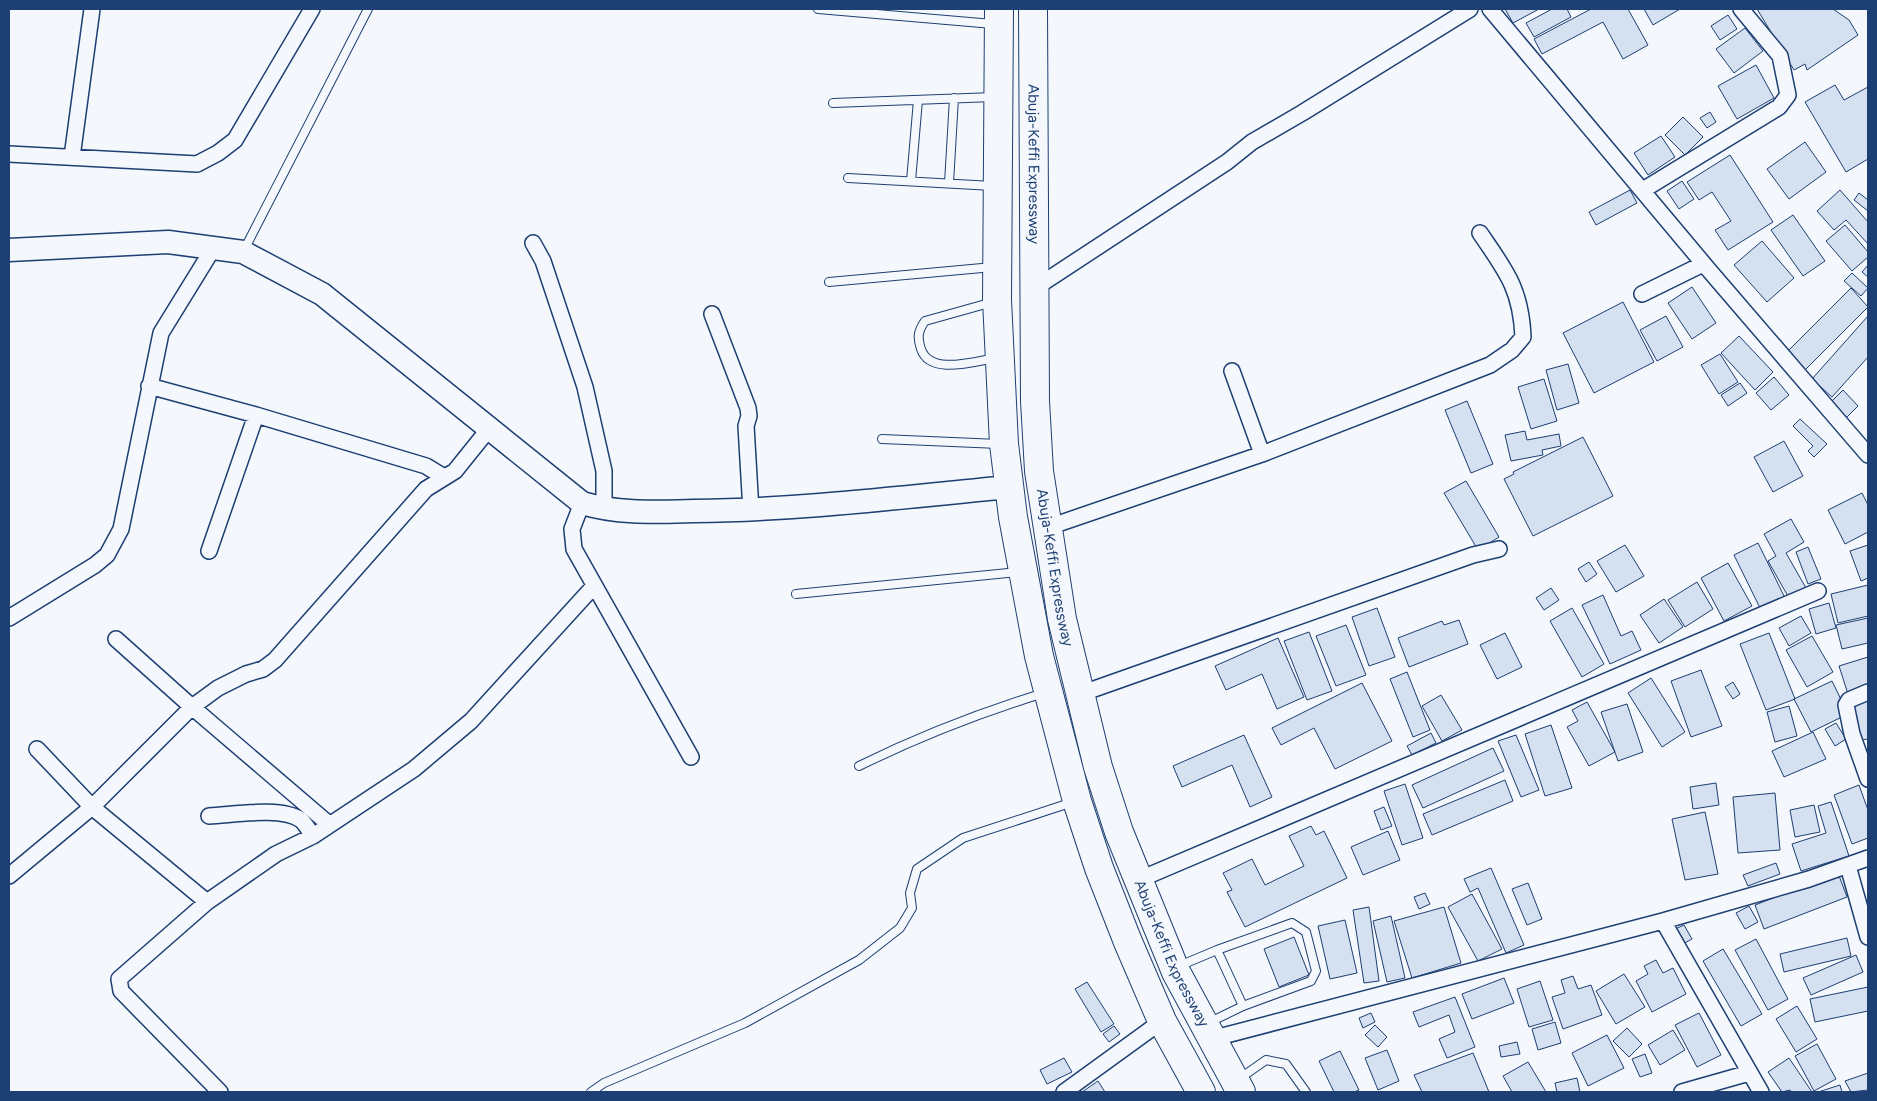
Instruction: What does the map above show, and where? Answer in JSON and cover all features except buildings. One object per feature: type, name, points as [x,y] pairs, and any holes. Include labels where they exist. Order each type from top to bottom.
[{"type":"highway","name":"Abuja-Keffi Expressway","points":[[1033,9],[1035,401],[1039,471],[1046,528],[1062,619],[1080,694],[1116,823],[1175,968],[1238,1087]]},
{"type":"highway","name":"Abuja-Keffi Expressway","points":[[999,17],[997,300],[1004,444],[1009,487],[1024,572],[1048,691],[1077,801],[1099,868],[1162,1021],[1201,1092]]},
{"type":"street","points":[[72,157],[92,9]]},
{"type":"street","points":[[9,154],[197,164],[218,153],[235,140],[312,9]]},
{"type":"street","points":[[1035,288],[1212,172],[1252,142],[1470,9]]},
{"type":"street","points":[[1490,9],[1703,264],[1868,455]]},
{"type":"street","points":[[1643,190],[1779,107],[1788,95],[1780,56],[1741,9]]},
{"type":"street","points":[[1046,528],[1262,454],[1490,365],[1512,350],[1523,337],[1522,316],[1511,278],[1480,233]]},
{"type":"street","points":[[9,250],[168,242],[243,252],[322,294],[488,430],[582,503],[604,510],[637,512],[751,510],[1009,487]]},
{"type":"street","points":[[533,243],[543,261],[585,387],[604,471],[604,510]]},
{"type":"street","points":[[9,618],[107,555],[122,529],[161,333],[214,247]]},
{"type":"street","points":[[1642,294],[1703,264]]},
{"type":"street","points":[[712,314],[748,408],[749,416],[746,426],[751,510]]},
{"type":"street","points":[[1232,371],[1262,454]]},
{"type":"street","points":[[149,386],[256,414],[426,466],[444,477]]},
{"type":"street","points":[[208,551],[256,414]]},
{"type":"street","points":[[9,876],[92,807],[192,707],[218,688],[246,674],[262,669],[275,660],[426,489],[455,471],[488,430]]},
{"type":"street","points":[[582,503],[572,529],[574,549],[691,757]]},
{"type":"street","points":[[1080,694],[1472,555],[1499,549]]},
{"type":"street","points":[[220,1092],[121,991],[119,979],[207,902],[276,854],[313,836],[414,769],[470,721],[594,586]]},
{"type":"street","points":[[1138,880],[1818,591]]},
{"type":"street","points":[[116,638],[192,707],[330,824]]},
{"type":"street","points":[[1868,692],[1849,700],[1846,705],[1852,734],[1868,779]]},
{"type":"street","points":[[37,749],[92,807],[207,902]]},
{"type":"street","points":[[209,816],[274,813],[290,815],[302,821],[313,836]]},
{"type":"street","points":[[1208,1032],[1663,921],[1848,866],[1868,858]]},
{"type":"street","points":[[1848,866],[1868,937]]},
{"type":"street","points":[[1663,921],[1761,1092]]},
{"type":"street","points":[[1064,1092],[1162,1021]]},
{"type":"street","points":[[1682,1092],[1749,1073]]},
{"type":"lane","points":[[243,252],[368,9]]},
{"type":"lane","points":[[818,9],[999,17]]},
{"type":"lane","points":[[833,103],[998,97]]},
{"type":"lane","points":[[949,183],[954,98]]},
{"type":"lane","points":[[911,181],[918,100]]},
{"type":"lane","points":[[848,178],[998,186]]},
{"type":"lane","points":[[829,282],[997,267]]},
{"type":"lane","points":[[997,300],[925,321],[919,330],[918,340],[923,356],[934,363],[944,365],[1000,358]]},
{"type":"lane","points":[[882,439],[1004,444]]},
{"type":"lane","points":[[796,594],[1024,572]]},
{"type":"lane","points":[[859,766],[911,741],[978,713],[1048,691]]},
{"type":"lane","points":[[590,1092],[604,1083],[745,1023],[859,960],[900,928],[912,908],[910,893],[917,869],[963,838],[1077,801]]},
{"type":"lane","points":[[1175,968],[1217,950],[1292,923],[1306,932],[1316,971],[1311,981],[1243,1006],[1208,1032]]},
{"type":"lane","points":[[1217,950],[1243,1006]]},
{"type":"lane","points":[[1238,1087],[1266,1060],[1286,1064],[1306,1092]]}]
